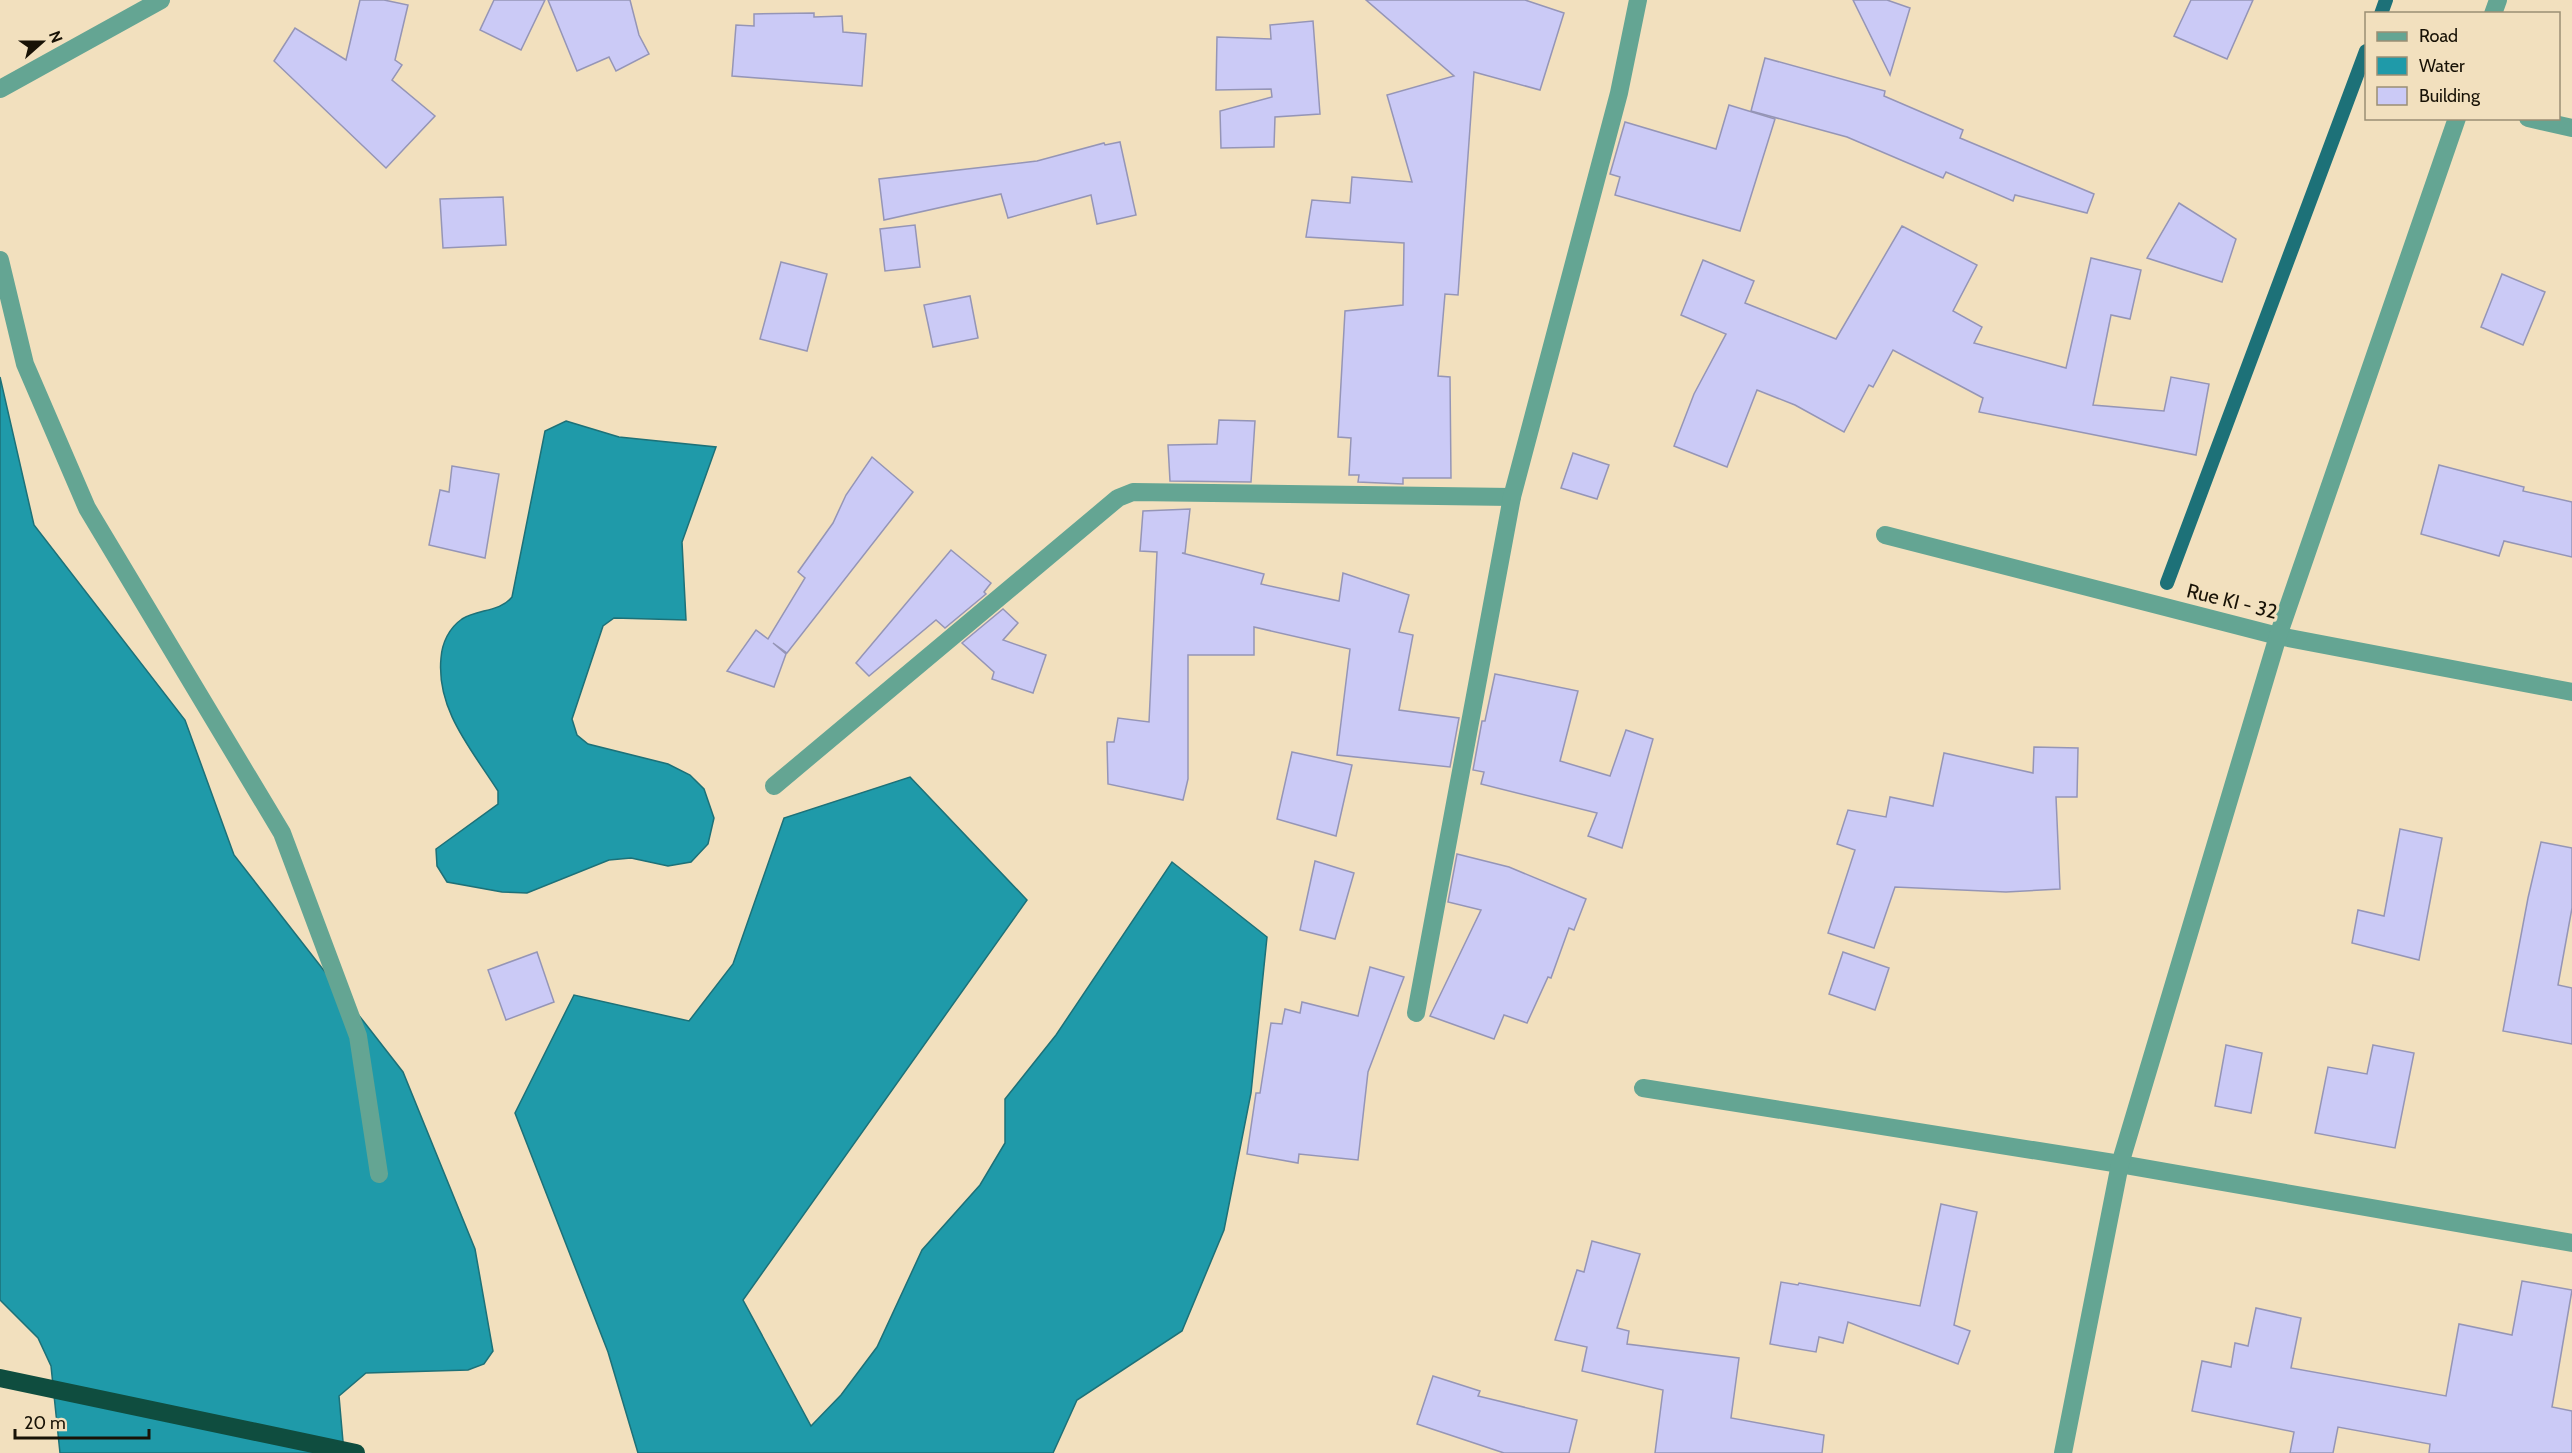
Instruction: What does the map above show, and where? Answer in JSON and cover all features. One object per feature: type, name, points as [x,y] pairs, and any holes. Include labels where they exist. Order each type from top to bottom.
[{"type":"highway","points":[[0,1378],[356,1453]]},
{"type":"street","points":[[0,89],[160,0]]},
{"type":"street","points":[[1416,1013],[1512,497],[1619,93],[1638,0]]},
{"type":"street","points":[[2063,1453],[2120,1164],[2278,636],[2456,120]]},
{"type":"street","points":[[2537,120],[2572,128]]},
{"type":"street","points":[[0,260],[26,364],[87,508],[282,833],[358,1036],[379,1174]]},
{"type":"street","points":[[774,786],[1104,509],[1133,492],[1512,497]]},
{"type":"street","name":"Rue KI - 32","points":[[1885,535],[2278,636],[2572,692]]},
{"type":"street","points":[[1643,1088],[2120,1164],[2572,1243]]},
{"type":"water","points":[[0,377],[34,525],[185,720],[234,855],[403,1072],[475,1249],[493,1351],[484,1364],[468,1370],[366,1373],[339,1396],[344,1453],[60,1453],[51,1366],[38,1338],[0,1300]]},
{"type":"water","points":[[566,421],[619,437],[716,447],[682,542],[686,620],[614,618],[603,626],[572,719],[577,735],[588,744],[668,764],[690,775],[704,789],[714,818],[708,844],[691,862],[668,866],[631,858],[609,860],[527,893],[502,892],[447,882],[437,866],[436,849],[498,804],[498,791],[467,745],[450,712],[441,677],[443,647],[450,631],[462,619],[495,608],[512,597],[545,431]]},
{"type":"water","points":[[910,777],[1027,900],[743,1300],[811,1426],[841,1395],[877,1347],[922,1250],[980,1185],[1005,1143],[1005,1099],[1056,1035],[1172,862],[1267,937],[1251,1093],[1224,1230],[1182,1331],[1077,1400],[1053,1453],[638,1453],[608,1352],[515,1113],[574,995],[689,1021],[733,964],[784,818]]},
{"type":"building","points":[[360,0],[384,0],[408,5],[395,60],[402,65],[392,80],[435,116],[386,168],[274,61],[295,28],[346,60]]},
{"type":"building","points":[[494,0],[545,0],[521,50],[480,30]]},
{"type":"building","points":[[548,0],[630,0],[639,35],[649,54],[616,71],[609,57],[577,71]]},
{"type":"building","points":[[1366,0],[1525,0],[1564,13],[1540,90],[1474,72],[1458,295],[1445,294],[1438,376],[1450,377],[1451,478],[1403,478],[1403,484],[1358,482],[1359,475],[1349,475],[1351,438],[1338,437],[1345,311],[1403,305],[1404,243],[1306,237],[1312,200],[1350,203],[1352,177],[1412,182],[1387,95],[1454,76]]},
{"type":"building","points":[[1853,0],[1887,0],[1910,8],[1890,75]]},
{"type":"building","points":[[2191,0],[2253,0],[2227,59],[2174,36]]},
{"type":"building","points":[[814,13],[814,17],[842,16],[843,32],[866,34],[862,86],[732,76],[736,25],[754,26],[754,14]]},
{"type":"building","points":[[1313,21],[1320,114],[1275,117],[1274,147],[1221,148],[1220,111],[1272,97],[1271,89],[1216,90],[1217,37],[1271,39],[1270,25]]},
{"type":"building","points":[[1765,58],[1885,91],[1884,96],[1963,130],[1960,138],[2094,194],[2087,213],[2015,195],[2013,201],[1946,172],[1943,178],[1847,137],[1751,111]]},
{"type":"building","points":[[1729,105],[1775,119],[1740,231],[1615,195],[1620,177],[1610,174],[1625,122],[1716,149]]},
{"type":"building","points":[[1120,142],[1136,215],[1097,224],[1091,195],[1008,218],[1001,194],[884,220],[879,179],[1037,161],[1104,143],[1105,145]]},
{"type":"building","points":[[503,197],[506,245],[443,248],[440,199]]},
{"type":"building","points":[[2179,203],[2236,239],[2222,282],[2147,258]]},
{"type":"building","points":[[915,225],[920,267],[885,271],[880,229]]},
{"type":"building","points":[[1902,226],[1977,265],[1953,311],[1982,327],[1974,343],[2066,368],[2091,258],[2141,270],[2130,319],[2111,315],[2093,405],[2164,411],[2171,377],[2209,384],[2196,455],[1979,412],[1983,398],[1893,350],[1873,387],[1869,385],[1844,432],[1795,405],[1757,390],[1727,467],[1674,446],[1694,394],[1726,334],[1681,315],[1703,260],[1754,281],[1745,303],[1836,339]]},
{"type":"building","points":[[781,262],[827,274],[807,351],[760,339]]},
{"type":"building","points":[[2502,274],[2545,292],[2523,345],[2481,327]]},
{"type":"building","points":[[970,296],[978,338],[933,347],[924,305]]},
{"type":"building","points":[[1219,420],[1255,421],[1251,482],[1170,481],[1168,445],[1217,444]]},
{"type":"building","points":[[1573,453],[1609,465],[1597,499],[1561,488]]},
{"type":"building","points":[[872,457],[913,492],[787,653],[773,643],[786,654],[774,687],[727,671],[756,630],[768,639],[805,578],[798,572],[833,523],[846,495]]},
{"type":"building","points":[[2439,465],[2524,487],[2523,491],[2572,502],[2572,557],[2504,541],[2499,556],[2421,534]]},
{"type":"building","points":[[452,466],[499,474],[485,558],[429,545],[440,490],[449,492]]},
{"type":"building","points":[[1190,509],[1185,553],[1182,553],[1264,574],[1261,584],[1339,601],[1343,573],[1409,595],[1399,632],[1413,635],[1399,710],[1459,718],[1450,767],[1337,755],[1350,649],[1254,627],[1254,655],[1188,655],[1188,779],[1183,800],[1108,784],[1107,742],[1114,742],[1118,718],[1149,722],[1157,552],[1140,551],[1143,511]]},
{"type":"building","points":[[951,550],[991,583],[984,592],[986,594],[945,628],[936,620],[869,676],[856,663]]},
{"type":"building","points":[[1003,609],[1018,623],[1003,640],[1046,655],[1033,693],[992,679],[994,672],[962,643]]},
{"type":"building","points":[[1495,674],[1578,691],[1560,761],[1610,776],[1626,730],[1653,739],[1622,848],[1588,836],[1597,813],[1481,784],[1484,772],[1473,770],[1482,721],[1485,721]]},
{"type":"building","points":[[2034,747],[2078,748],[2077,797],[2056,797],[2060,889],[2006,892],[1895,887],[1874,948],[1828,933],[1855,850],[1837,844],[1848,810],[1886,817],[1890,797],[1933,806],[1944,753],[2033,773]]},
{"type":"building","points":[[1292,752],[1352,765],[1336,836],[1277,819]]},
{"type":"building","points":[[2400,829],[2442,838],[2419,960],[2352,943],[2358,910],[2384,916]]},
{"type":"building","points":[[2541,842],[2572,848],[2572,908],[2558,985],[2572,988],[2572,1044],[2503,1031]]},
{"type":"building","points":[[1457,854],[1509,867],[1586,899],[1574,930],[1569,928],[1551,978],[1548,977],[1527,1023],[1504,1015],[1494,1039],[1430,1016],[1481,910],[1448,902]]},
{"type":"building","points":[[1315,861],[1354,873],[1335,939],[1300,930]]},
{"type":"building","points":[[537,952],[554,1002],[506,1020],[488,970]]},
{"type":"building","points":[[1843,952],[1889,968],[1875,1010],[1829,994]]},
{"type":"building","points":[[1370,967],[1404,977],[1368,1072],[1358,1160],[1299,1154],[1298,1163],[1247,1154],[1256,1093],[1260,1093],[1271,1023],[1282,1024],[1285,1009],[1300,1013],[1302,1002],[1358,1016]]},
{"type":"building","points":[[2226,1045],[2262,1053],[2251,1113],[2215,1106]]},
{"type":"building","points":[[2373,1045],[2414,1053],[2395,1148],[2315,1133],[2328,1067],[2367,1074]]},
{"type":"building","points":[[1941,1204],[1977,1212],[1954,1325],[1970,1331],[1958,1364],[1848,1322],[1843,1343],[1819,1337],[1816,1352],[1770,1344],[1781,1282],[1798,1285],[1799,1283],[1920,1306]]},
{"type":"building","points":[[1592,1241],[1640,1254],[1617,1328],[1629,1331],[1627,1344],[1739,1358],[1731,1418],[1824,1435],[1822,1453],[1655,1453],[1663,1390],[1582,1371],[1587,1347],[1555,1340],[1577,1270],[1584,1272]]},
{"type":"building","points":[[2522,1281],[2572,1290],[2552,1407],[2572,1411],[2572,1453],[2429,1453],[2430,1444],[2338,1427],[2333,1453],[2290,1453],[2294,1432],[2192,1411],[2202,1361],[2231,1367],[2235,1343],[2248,1346],[2256,1308],[2301,1318],[2291,1368],[2446,1396],[2459,1324],[2512,1335]]},
{"type":"building","points":[[1433,1376],[1480,1391],[1478,1396],[1577,1420],[1569,1453],[1504,1453],[1417,1424]]},
{"type":"waterway","points":[[2382,12],[2386,0]]},
{"type":"waterway","points":[[2167,583],[2365,54]]}]
